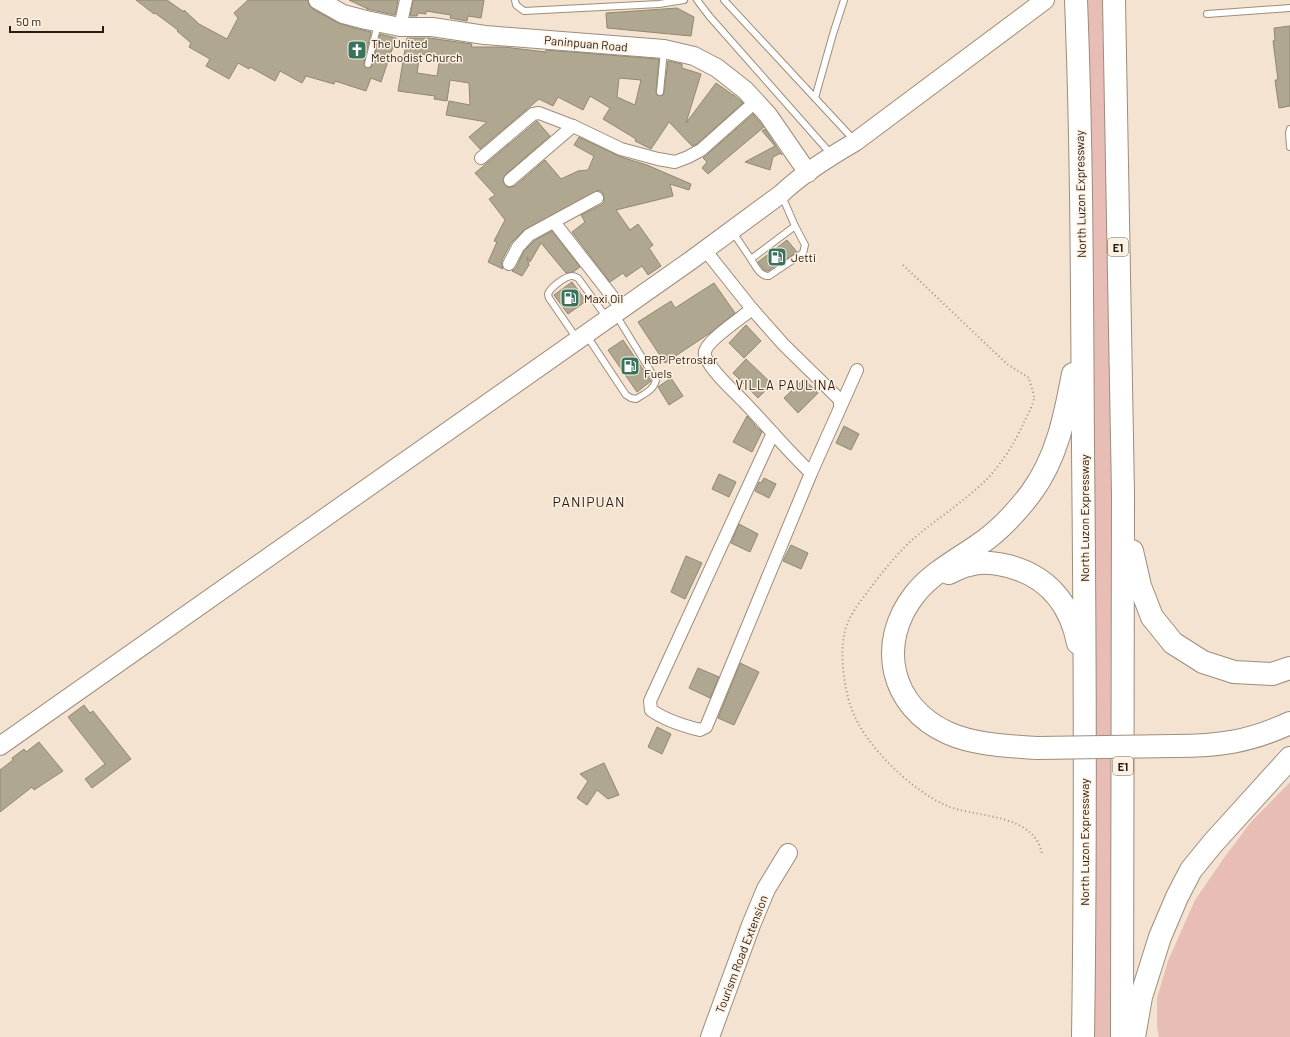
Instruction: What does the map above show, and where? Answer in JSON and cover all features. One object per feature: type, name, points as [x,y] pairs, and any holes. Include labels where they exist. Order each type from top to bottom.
[{"type":"highway","name":"North Luzon Expressway","points":[[1076,0],[1079,67],[1085,712],[1083,1037]]},
{"type":"highway","name":"E1","points":[[1114,0],[1123,494],[1122,1037]]},
{"type":"highway","points":[[1082,322],[1065,416],[1057,445],[1042,476],[1016,512],[991,536],[946,566],[924,584],[914,595],[897,625],[893,641],[895,671],[899,685],[907,699],[918,712],[947,732],[979,742],[1037,748],[1223,744],[1248,739],[1290,723]]},
{"type":"highway","points":[[1123,494],[1133,559],[1140,586],[1152,618],[1173,643],[1203,662],[1234,672],[1272,674],[1290,668]]},
{"type":"highway","points":[[924,584],[969,565],[980,563],[999,563],[1028,573],[1043,582],[1054,592],[1062,603],[1074,628],[1079,649],[1085,712]]},
{"type":"highway","points":[[1134,1037],[1141,997],[1158,944],[1177,897],[1191,870],[1213,843],[1290,758]]},
{"type":"main road","name":"Paninpuan Road","points":[[318,0],[343,14],[400,27],[432,27],[485,35],[664,49],[694,56],[717,68],[744,90],[768,115],[808,173]]},
{"type":"main road","points":[[0,746],[705,250],[781,194],[793,183],[832,155],[855,142],[1042,2]]},
{"type":"main road","name":"Tourism Road Extension","points":[[710,1037],[750,925],[766,889],[788,853]]},
{"type":"street","points":[[400,27],[406,0]]},
{"type":"street","points":[[481,158],[533,114],[539,113],[573,126],[621,148],[658,159],[675,162],[701,150],[755,102]]},
{"type":"street","points":[[510,180],[573,126]]},
{"type":"street","points":[[509,264],[523,241],[530,235],[597,198]]},
{"type":"street","points":[[554,222],[615,314]]},
{"type":"street","points":[[705,250],[752,310],[783,344],[837,397],[840,401],[840,407]]},
{"type":"street","points":[[752,310],[712,341],[706,349],[705,355],[710,365],[788,451],[811,472]]},
{"type":"street","points":[[773,433],[650,701],[651,710],[658,715],[700,730],[706,727],[811,472],[857,370]]},
{"type":"lane","points":[[515,0],[516,5],[524,11],[684,0]]},
{"type":"lane","points":[[697,0],[710,17],[832,155]]},
{"type":"lane","points":[[724,0],[855,142]]},
{"type":"lane","points":[[815,98],[844,0]]},
{"type":"lane","points":[[1207,14],[1290,8]]},
{"type":"lane","points":[[368,64],[378,22]]},
{"type":"lane","points":[[660,92],[664,49]]},
{"type":"lane","points":[[1290,129],[1290,147]]},
{"type":"lane","points":[[732,230],[762,275],[765,276],[769,276],[803,253],[805,245],[781,194]]},
{"type":"lane","points":[[751,258],[795,226]]},
{"type":"lane","points":[[572,276],[578,278],[615,314],[656,380],[655,384],[652,388],[636,399],[626,395],[582,337],[548,294],[550,290],[567,277],[572,276]]},
{"type":"shaded area","points":[[1082,0],[1107,0],[1114,275],[1115,1037],[1090,1037]]},
{"type":"shaded area","points":[[1290,782],[1290,1037],[1159,1037],[1157,1027],[1157,998],[1168,961],[1195,900],[1251,822]]},
{"type":"building","points":[[136,0],[167,0],[184,12],[184,10],[199,24],[227,39],[238,18],[234,13],[248,0],[308,0],[309,5],[313,9],[338,23],[371,32],[364,63],[365,67],[367,68],[371,67],[372,65],[380,34],[396,38],[381,82],[371,78],[366,91],[335,81],[334,84],[306,76],[302,83],[280,71],[275,81],[250,67],[249,69],[238,63],[229,79],[206,66],[210,59],[189,47],[191,43],[177,31],[178,30]]},
{"type":"building","points":[[349,0],[398,0],[395,15],[367,9]]},
{"type":"building","points":[[413,0],[484,0],[481,18],[468,16],[467,21],[450,18],[451,15],[426,11],[426,14],[418,13],[417,16],[410,16]]},
{"type":"building","points":[[677,8],[694,17],[691,36],[607,28],[606,13]]},
{"type":"building","points":[[1290,26],[1290,106],[1279,108],[1275,80],[1278,80],[1273,41],[1275,40],[1274,28]]},
{"type":"building","points":[[407,38],[429,38],[472,44],[471,47],[504,47],[546,52],[546,50],[659,59],[656,92],[657,95],[660,96],[663,95],[664,92],[668,61],[682,64],[682,68],[701,74],[686,123],[716,83],[743,103],[697,144],[692,146],[669,122],[651,149],[635,141],[636,139],[603,119],[610,108],[590,96],[583,110],[558,97],[553,106],[539,99],[480,149],[469,137],[487,122],[446,115],[449,101],[470,105],[469,83],[450,80],[447,101],[434,99],[435,96],[398,91]],"holes":[[[420,54],[440,57],[437,76],[417,73]],[[619,78],[641,80],[635,105],[617,97]]]},
{"type":"building","points":[[753,114],[764,127],[708,174],[702,168],[707,162],[703,158]]},
{"type":"building","points":[[537,121],[550,136],[505,175],[503,182],[507,187],[515,186],[545,160],[561,179],[578,171],[588,170],[594,156],[574,145],[579,137],[621,157],[647,165],[691,184],[689,190],[670,184],[673,196],[616,210],[630,230],[638,224],[653,245],[649,248],[661,266],[648,275],[642,266],[626,277],[623,273],[610,282],[572,232],[585,222],[581,215],[604,202],[601,191],[597,191],[524,230],[511,243],[502,260],[503,269],[488,262],[497,242],[494,241],[505,220],[489,199],[495,195],[475,173]]},
{"type":"building","points":[[765,129],[781,153],[773,157],[770,170],[745,162],[775,146],[762,131]]},
{"type":"building","points":[[552,231],[580,267],[573,272],[566,273],[541,243],[530,262],[527,257],[529,265],[522,276],[512,271],[516,268],[524,251],[534,241]]},
{"type":"building","name":"Jetti","points":[[787,240],[797,252],[768,271],[765,271],[758,262]]},
{"type":"building","name":"Maxi Oil","points":[[572,282],[586,301],[568,314],[554,295]]},
{"type":"building","points":[[714,283],[735,313],[710,333],[665,363],[638,322],[671,301],[675,308]]},
{"type":"building","points":[[746,325],[761,341],[744,358],[729,343]]},
{"type":"building","name":"RBP Petrostar Fuels","points":[[623,340],[651,381],[637,392],[608,350]]},
{"type":"building","points":[[746,359],[772,384],[758,398],[733,373]]},
{"type":"building","points":[[671,378],[683,396],[669,405],[658,387]]},
{"type":"building","points":[[804,379],[818,393],[798,413],[784,398]]},
{"type":"building","points":[[747,416],[762,432],[752,452],[733,442]]},
{"type":"building","points":[[844,426],[859,434],[851,450],[836,443]]},
{"type":"building","points":[[719,474],[736,482],[729,497],[712,489]]},
{"type":"building","points":[[764,478],[776,484],[769,498],[755,491],[759,482],[761,483]]},
{"type":"building","points":[[739,524],[758,534],[750,552],[731,543]]},
{"type":"building","points":[[791,545],[808,553],[801,569],[783,561]]},
{"type":"building","points":[[686,556],[702,563],[685,599],[671,592]]},
{"type":"building","points":[[740,663],[759,672],[734,725],[718,718]]},
{"type":"building","points":[[698,668],[719,677],[710,698],[689,688]]},
{"type":"building","points":[[84,705],[90,713],[93,711],[131,759],[92,788],[85,779],[105,764],[68,717]]},
{"type":"building","points":[[657,727],[671,734],[662,754],[648,747]]},
{"type":"building","points":[[39,742],[63,771],[34,790],[32,787],[0,812],[0,770],[24,749],[26,752]]},
{"type":"building","points":[[604,763],[619,795],[608,799],[597,790],[587,805],[577,798],[588,781],[580,774]]},
{"type":"place","name":"The United Methodist Church","points":[[357,50]]},
{"type":"place","name":"Jetti","points":[[777,257]]},
{"type":"place","name":"Maxi Oil","points":[[570,298]]},
{"type":"place","name":"RBP Petrostar Fuels","points":[[630,366]]},
{"type":"district","name":"VILLA PAULINA","points":[[786,385]]},
{"type":"district","name":"PANIPUAN","points":[[589,501]]}]
